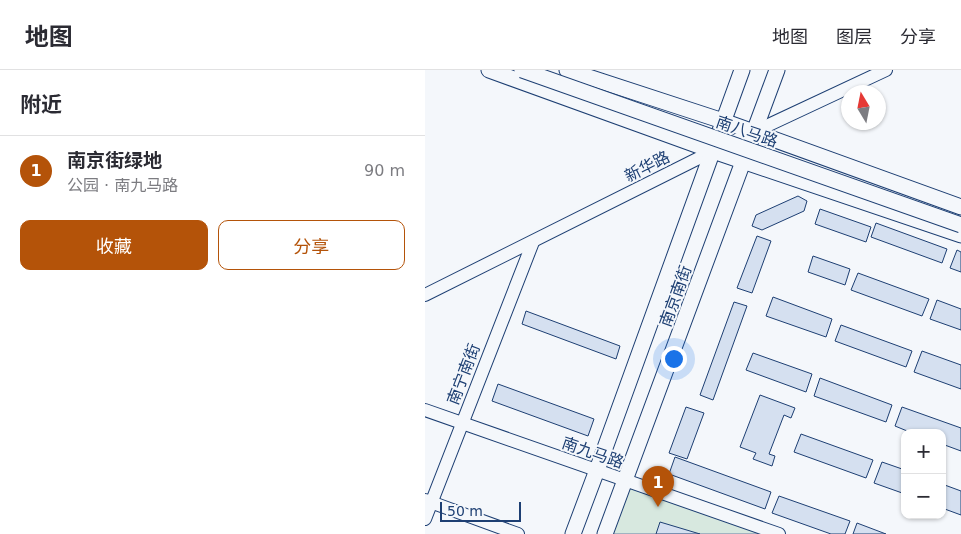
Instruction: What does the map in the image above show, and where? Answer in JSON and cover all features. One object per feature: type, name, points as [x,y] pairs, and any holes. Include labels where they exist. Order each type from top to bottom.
[{"type":"main road","name":"南八马路","points":[[489,70],[713,151],[961,235]]},
{"type":"main road","name":"南八马路","points":[[522,70],[961,225]]},
{"type":"main road","name":"南京南街","points":[[573,534],[742,70]]},
{"type":"main road","name":"南京南街","points":[[605,534],[777,70]]},
{"type":"main road","points":[[577,72],[755,132],[961,207]]},
{"type":"street","name":"新华路","points":[[425,295],[713,151],[886,70]]},
{"type":"street","points":[[572,100],[577,72]]},
{"type":"street","name":"南宁南街","points":[[425,519],[428,501],[462,423],[533,242]]},
{"type":"street","name":"南九马路","points":[[425,410],[779,534]]},
{"type":"street","points":[[428,501],[518,534]]},
{"type":"shaded area","points":[[625,480],[779,534],[605,534]]},
{"type":"building","points":[[798,196],[807,201],[804,211],[762,230],[752,226],[756,215]]},
{"type":"building","points":[[820,209],[871,227],[866,242],[815,224]]},
{"type":"building","points":[[876,223],[947,249],[942,263],[871,237]]},
{"type":"building","points":[[757,236],[771,241],[752,293],[737,288]]},
{"type":"building","points":[[957,250],[961,252],[961,272],[950,268]]},
{"type":"building","points":[[813,256],[850,269],[845,285],[808,272]]},
{"type":"building","points":[[858,273],[929,299],[922,316],[851,290]]},
{"type":"building","points":[[773,297],[832,319],[826,337],[766,316]]},
{"type":"building","points":[[937,300],[961,309],[961,330],[930,319]]},
{"type":"building","points":[[734,302],[747,306],[713,400],[700,395]]},
{"type":"building","points":[[526,311],[620,346],[616,359],[522,324]]},
{"type":"building","points":[[841,325],[912,351],[906,367],[835,341]]},
{"type":"building","points":[[922,351],[961,365],[961,389],[914,372]]},
{"type":"building","points":[[753,353],[812,374],[806,392],[746,370]]},
{"type":"building","points":[[820,378],[892,405],[886,422],[814,396]]},
{"type":"building","points":[[498,384],[594,419],[588,436],[492,401]]},
{"type":"building","points":[[760,395],[795,408],[791,418],[784,415],[769,454],[775,456],[772,466],[753,459],[756,453],[740,447]]},
{"type":"building","points":[[686,407],[704,413],[687,459],[669,453]]},
{"type":"building","points":[[902,407],[961,428],[961,451],[946,445],[946,429],[902,429],[895,426]]},
{"type":"building","points":[[801,434],[873,460],[866,478],[794,452]]},
{"type":"building","points":[[675,457],[771,492],[765,509],[669,474]]},
{"type":"building","points":[[882,462],[901,469],[901,493],[874,483]]},
{"type":"building","points":[[946,485],[961,491],[961,515],[946,509]]},
{"type":"building","points":[[779,496],[850,521],[845,534],[831,534],[772,513]]},
{"type":"building","points":[[660,522],[700,534],[656,534]]},
{"type":"building","points":[[857,523],[886,534],[853,534]]},
{"type":"place","name":"南京街绿地","points":[[658,507]]}]
